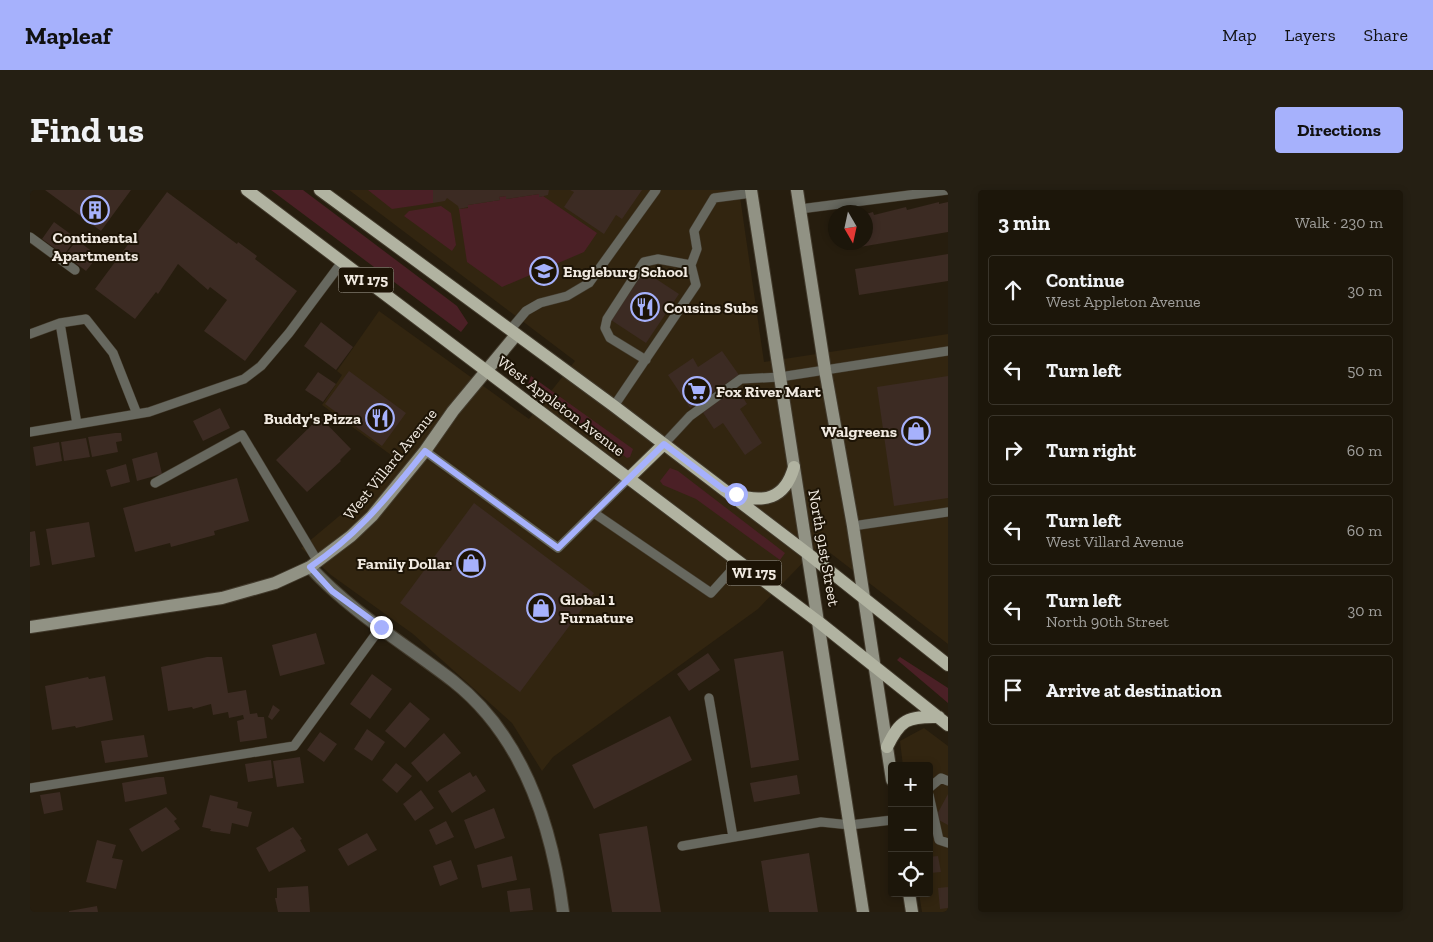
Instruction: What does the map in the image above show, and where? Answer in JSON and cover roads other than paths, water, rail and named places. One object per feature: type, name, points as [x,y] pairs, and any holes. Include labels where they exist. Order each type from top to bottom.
[{"type":"main road","name":"West Appleton Avenue","points":[[247,190],[820,623],[943,721]]},
{"type":"main road","name":"West Appleton Avenue","points":[[320,190],[614,406],[807,553],[948,666]]},
{"type":"main road","name":"North 91st Street","points":[[797,190],[825,370],[853,526],[889,762]]},
{"type":"main road","name":"North 91st Street","points":[[751,191],[864,912]]},
{"type":"main road","name":"West Villard Avenue","points":[[30,627],[222,598],[275,583],[314,564],[372,516],[425,451],[513,333]]},
{"type":"main road","points":[[629,478],[664,444]]},
{"type":"main road","points":[[723,489],[745,497],[774,496],[787,484],[794,467]]},
{"type":"main road","points":[[887,748],[900,724],[912,719],[943,721]]},
{"type":"main road","points":[[910,897],[912,912]]},
{"type":"street","points":[[314,564],[332,591],[454,683],[481,707],[501,731],[524,770],[537,802],[559,880],[563,912]]},
{"type":"lane","points":[[513,333],[526,311],[540,303],[567,296],[589,283],[656,190]]},
{"type":"lane","points":[[800,210],[948,190]]},
{"type":"lane","points":[[614,406],[696,285],[692,265],[697,249],[694,231],[714,198],[751,191]]},
{"type":"lane","points":[[30,237],[75,270]]},
{"type":"lane","points":[[646,360],[610,338],[605,328],[607,319],[644,262],[658,259],[692,265]]},
{"type":"lane","points":[[31,429],[137,414],[244,379],[261,366],[289,333],[342,262]]},
{"type":"lane","points":[[30,334],[60,323],[86,319],[113,353],[137,414]]},
{"type":"lane","points":[[60,323],[77,424]]},
{"type":"lane","points":[[664,444],[690,416],[741,379],[780,377],[948,352]]},
{"type":"lane","points":[[155,483],[242,435],[314,564]]},
{"type":"lane","points":[[425,451],[558,548],[629,478]]},
{"type":"lane","points":[[853,526],[948,512]]},
{"type":"lane","points":[[594,513],[711,593],[739,562]]},
{"type":"lane","points":[[30,788],[294,746],[381,627]]},
{"type":"lane","points":[[709,698],[733,837]]},
{"type":"lane","points":[[933,785],[941,778],[948,781]]},
{"type":"lane","points":[[932,807],[939,840],[948,843]]},
{"type":"lane","points":[[682,846],[821,822],[850,825],[888,820]]},
{"type":"place","name":"Continental Apartments","points":[[95,210]]},
{"type":"place","name":"Engleburg School","points":[[544,271]]},
{"type":"place","name":"Cousins Subs","points":[[645,307]]},
{"type":"place","name":"Fox River Mart","points":[[697,391]]},
{"type":"place","name":"Buddy's Pizza","points":[[380,418]]},
{"type":"place","name":"Walgreens","points":[[916,431]]},
{"type":"place","name":"Family Dollar","points":[[471,563]]},
{"type":"place","name":"Global 1 Furnature","points":[[541,608]]}]
